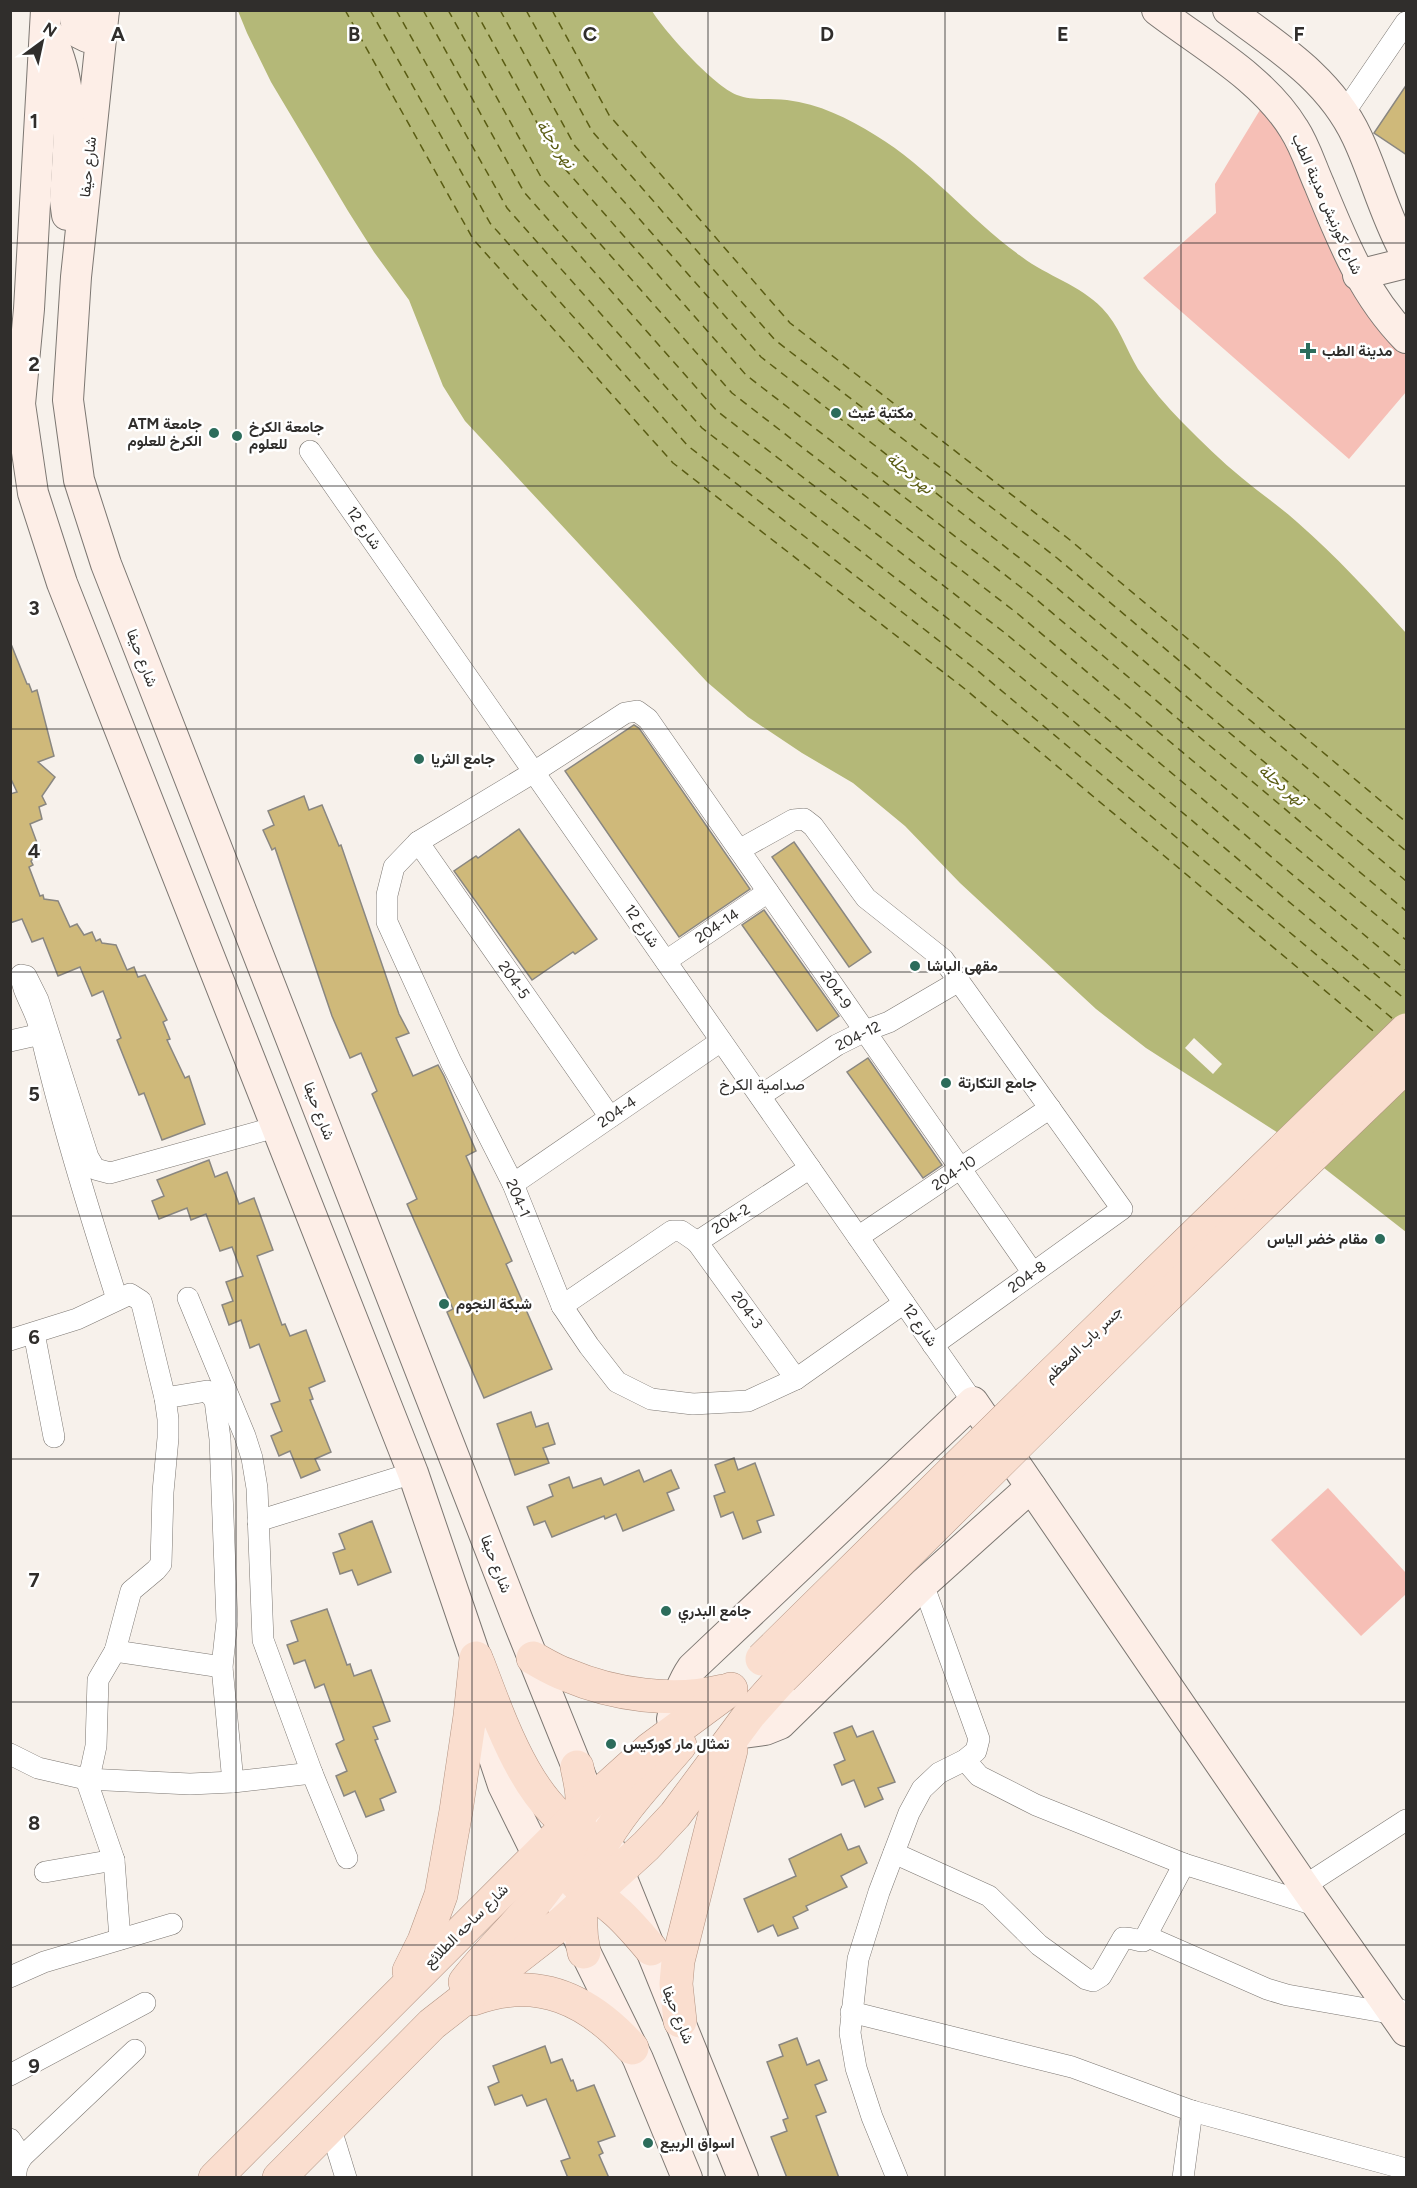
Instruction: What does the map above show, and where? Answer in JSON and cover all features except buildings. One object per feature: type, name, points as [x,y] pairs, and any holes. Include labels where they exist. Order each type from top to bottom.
[{"type":"main road","points":[[75,10],[79,33],[87,37],[94,35],[104,10]]},
{"type":"main road","name":"شارع حيفا","points":[[104,10],[76,277],[68,400],[79,480],[106,564],[577,1767]]},
{"type":"main road","name":"شارع كورنيش مدينة الطب","points":[[1156,10],[1258,86],[1284,114],[1304,148],[1358,275],[1383,311],[1407,338]]},
{"type":"main road","points":[[1228,10],[1298,61],[1315,77],[1344,114],[1356,136],[1384,209],[1407,254]]},
{"type":"main road","points":[[40,16],[71,43],[100,52]]},
{"type":"main road","points":[[40,16],[62,65],[70,106],[65,200],[76,277]]},
{"type":"main road","points":[[40,16],[16,380],[33,493],[62,583],[412,1473],[476,1658],[507,1738],[523,1770],[540,1796],[594,1833]]},
{"type":"main road","points":[[1358,275],[1407,263]]},
{"type":"main road","name":"جسر باب المعظم","points":[[772,1669],[1030,1394],[1407,1030]]},
{"type":"main road","name":"جسر باب المعظم","points":[[772,1669],[1154,1309],[1407,1066]]},
{"type":"main road","points":[[672,1743],[677,1696],[692,1668],[973,1402],[1311,1896],[1403,2017]]},
{"type":"main road","points":[[680,2021],[676,1984],[678,1961],[736,1734],[765,1730],[780,1724],[923,1584],[1031,1487]]},
{"type":"main road","points":[[476,1658],[491,1749],[503,1785],[540,1872],[582,1901],[622,1915],[651,1949]]},
{"type":"main road","points":[[395,1996],[424,1941],[441,1895],[459,1790],[476,1658]]},
{"type":"main road","points":[[533,1658],[566,1675],[635,1694],[706,1695],[731,1689]]},
{"type":"main road","name":"شارع ساحه الطلائع","points":[[215,2178],[395,1996],[540,1872],[594,1833],[672,1743],[731,1689],[772,1669]]},
{"type":"main road","name":"شارع ساحه الطلائع","points":[[594,1833],[646,1846],[675,1815],[736,1734],[772,1669]]},
{"type":"main road","points":[[577,1767],[582,1794],[594,1833]]},
{"type":"main road","name":"شارع حيفا","points":[[594,1833],[651,1949],[743,2178]]},
{"type":"main road","name":"شارع ساحه الطلائع","points":[[279,2178],[432,2024],[460,2004],[582,1901],[594,1833]]},
{"type":"main road","points":[[432,2024],[476,1967],[533,1904],[540,1872]]},
{"type":"main road","points":[[582,1901],[580,1924],[584,1952],[632,2048],[687,2178]]},
{"type":"main road","points":[[460,2004],[480,1996],[515,1990],[551,1993],[585,2006],[614,2027],[632,2048]]},
{"type":"street","points":[[1344,114],[1407,22]]},
{"type":"street","name":"شارع 12","points":[[310,451],[973,1402]]},
{"type":"street","name":"204-1","points":[[637,711],[625,713],[534,772],[418,842],[394,867],[387,895],[387,922],[451,1062],[513,1184],[562,1306],[617,1382],[651,1399],[693,1404],[748,1401],[796,1379],[904,1303]]},
{"type":"street","name":"204-9","points":[[637,711],[648,719],[1033,1273]]},
{"type":"street","points":[[739,850],[793,820],[804,819],[813,826],[866,898],[943,959],[1050,1108]]},
{"type":"street","name":"204-5","points":[[418,842],[610,1117]]},
{"type":"street","name":"204-14","points":[[666,961],[768,892]]},
{"type":"street","points":[[117,1299],[80,1182],[36,1015],[23,986],[21,974],[26,975],[38,1000],[88,1157],[95,1169],[110,1173],[276,1127]]},
{"type":"street","name":"204-12","points":[[760,1096],[837,1045],[889,1022],[959,981]]},
{"type":"street","points":[[10,1041],[40,1034]]},
{"type":"street","name":"204-4","points":[[513,1184],[722,1041]]},
{"type":"street","name":"204-10","points":[[858,1237],[1050,1108]]},
{"type":"street","name":"204-8","points":[[933,1345],[1122,1209],[1050,1108]]},
{"type":"street","name":"204-2","points":[[562,1306],[672,1231],[681,1232],[697,1242],[810,1168]]},
{"type":"street","name":"204-3","points":[[697,1242],[796,1379]]},
{"type":"street","points":[[10,1340],[76,1319],[130,1294],[141,1301],[165,1398],[168,1438],[163,1492],[161,1563],[131,1591],[115,1652],[98,1680],[96,1746],[91,1769],[86,1779],[114,1860],[120,1939]]},
{"type":"street","points":[[188,1298],[252,1458],[257,1488],[263,1640],[312,1773],[347,1858]]},
{"type":"street","points":[[34,1333],[54,1437]]},
{"type":"street","points":[[165,1398],[207,1391],[215,1400],[220,1439],[227,1580],[227,1621],[222,1667],[232,1782]]},
{"type":"street","points":[[258,1521],[412,1473]]},
{"type":"street","points":[[897,2178],[872,2117],[856,2068],[850,2033],[850,2012],[858,1959],[909,1813],[922,1789],[939,1773],[966,1760],[976,1751],[979,1739],[923,1584]]},
{"type":"street","points":[[115,1652],[222,1667]]},
{"type":"street","points":[[10,1754],[38,1768],[86,1779],[190,1784],[312,1773]]},
{"type":"street","points":[[966,1760],[979,1776],[1036,1805],[1184,1863],[1311,1896],[1407,1820]]},
{"type":"street","points":[[894,1853],[989,1896],[1039,1945],[1086,1979],[1093,1981],[1101,1976],[1123,1938],[1143,1941],[1184,1863]]},
{"type":"street","points":[[45,1872],[114,1860]]},
{"type":"street","points":[[10,1977],[44,1962],[172,1924]]},
{"type":"street","points":[[1146,1936],[1287,1995],[1403,2017]]},
{"type":"street","points":[[10,2075],[146,2003]]},
{"type":"street","points":[[850,2012],[1072,2067],[1192,2111],[1397,2171]]},
{"type":"street","points":[[15,2178],[16,2166],[22,2157],[135,2050]]},
{"type":"street","points":[[1183,2178],[1192,2111]]},
{"type":"street","points":[[330,2126],[346,2178]]},
{"type":"street","points":[[10,2139],[22,2157]]},
{"type":"shaded area","points":[[1263,105],[1367,265],[1406,318],[1406,392],[1349,459],[1143,278],[1216,213],[1215,184]]},
{"type":"shaded area","points":[[1328,1488],[1406,1573],[1406,1594],[1361,1636],[1271,1540]]},
{"type":"water","name":"نهر دجلة","points":[[238,11],[652,11],[703,70],[727,90],[749,98],[787,100],[810,105],[833,113],[865,129],[914,163],[1022,257],[1084,293],[1102,308],[1118,329],[1138,369],[1177,417],[1227,465],[1326,548],[1406,633],[1406,1232],[1283,1136],[1146,1048],[1096,1009],[960,883],[905,826],[853,783],[748,717],[707,682],[465,421],[443,386],[409,300],[348,211],[271,82]]},
{"type":"pier","points":[[1194,1038],[1222,1064],[1213,1074],[1185,1048]]},
{"type":"ferry route","points":[[345,10],[473,239],[673,463],[965,689],[1378,1035]]},
{"type":"ferry route","points":[[370,10],[490,223],[688,446],[978,671],[1393,1019]]},
{"type":"ferry route","points":[[396,10],[507,208],[702,428],[991,652],[1406,1000]]},
{"type":"ferry route","points":[[423,10],[524,192],[717,411],[1005,633],[1406,970]]},
{"type":"ferry route","points":[[448,10],[541,177],[732,393],[1018,614],[1406,940]]},
{"type":"ferry route","points":[[475,10],[558,161],[746,375],[1031,595],[1406,911]]},
{"type":"ferry route","points":[[500,10],[575,146],[761,357],[1044,577],[1406,881]]},
{"type":"ferry route","points":[[526,10],[592,131],[775,340],[1057,558],[1406,851]]},
{"type":"ferry route","points":[[552,10],[609,115],[790,323],[1070,540],[1406,822]]},
{"type":"place","name":"مدينة الطب","points":[[1308,351]]},
{"type":"place","name":"مكتبة غيث","points":[[836,413]]},
{"type":"place","name":"ATM جامعة الكرخ للعلوم","points":[[214,433]]},
{"type":"place","name":"جامعة الكرخ للعلوم","points":[[237,436]]},
{"type":"place","name":"جامع الثريا","points":[[419,759]]},
{"type":"place","name":"مقهى الباشا","points":[[915,966]]},
{"type":"place","name":"جامع التكارتة","points":[[946,1083]]},
{"type":"place","name":"مقام خضر الياس","points":[[1380,1239]]},
{"type":"place","name":"شبكة النجوم","points":[[444,1304]]},
{"type":"place","name":"جامع البدري","points":[[666,1611]]},
{"type":"place","name":"تمثال مار كوركيس","points":[[611,1744]]},
{"type":"place","name":"اسواق الربيع","points":[[648,2143]]},
{"type":"district","name":"صدامية الكرخ","points":[[762,1084]]}]
